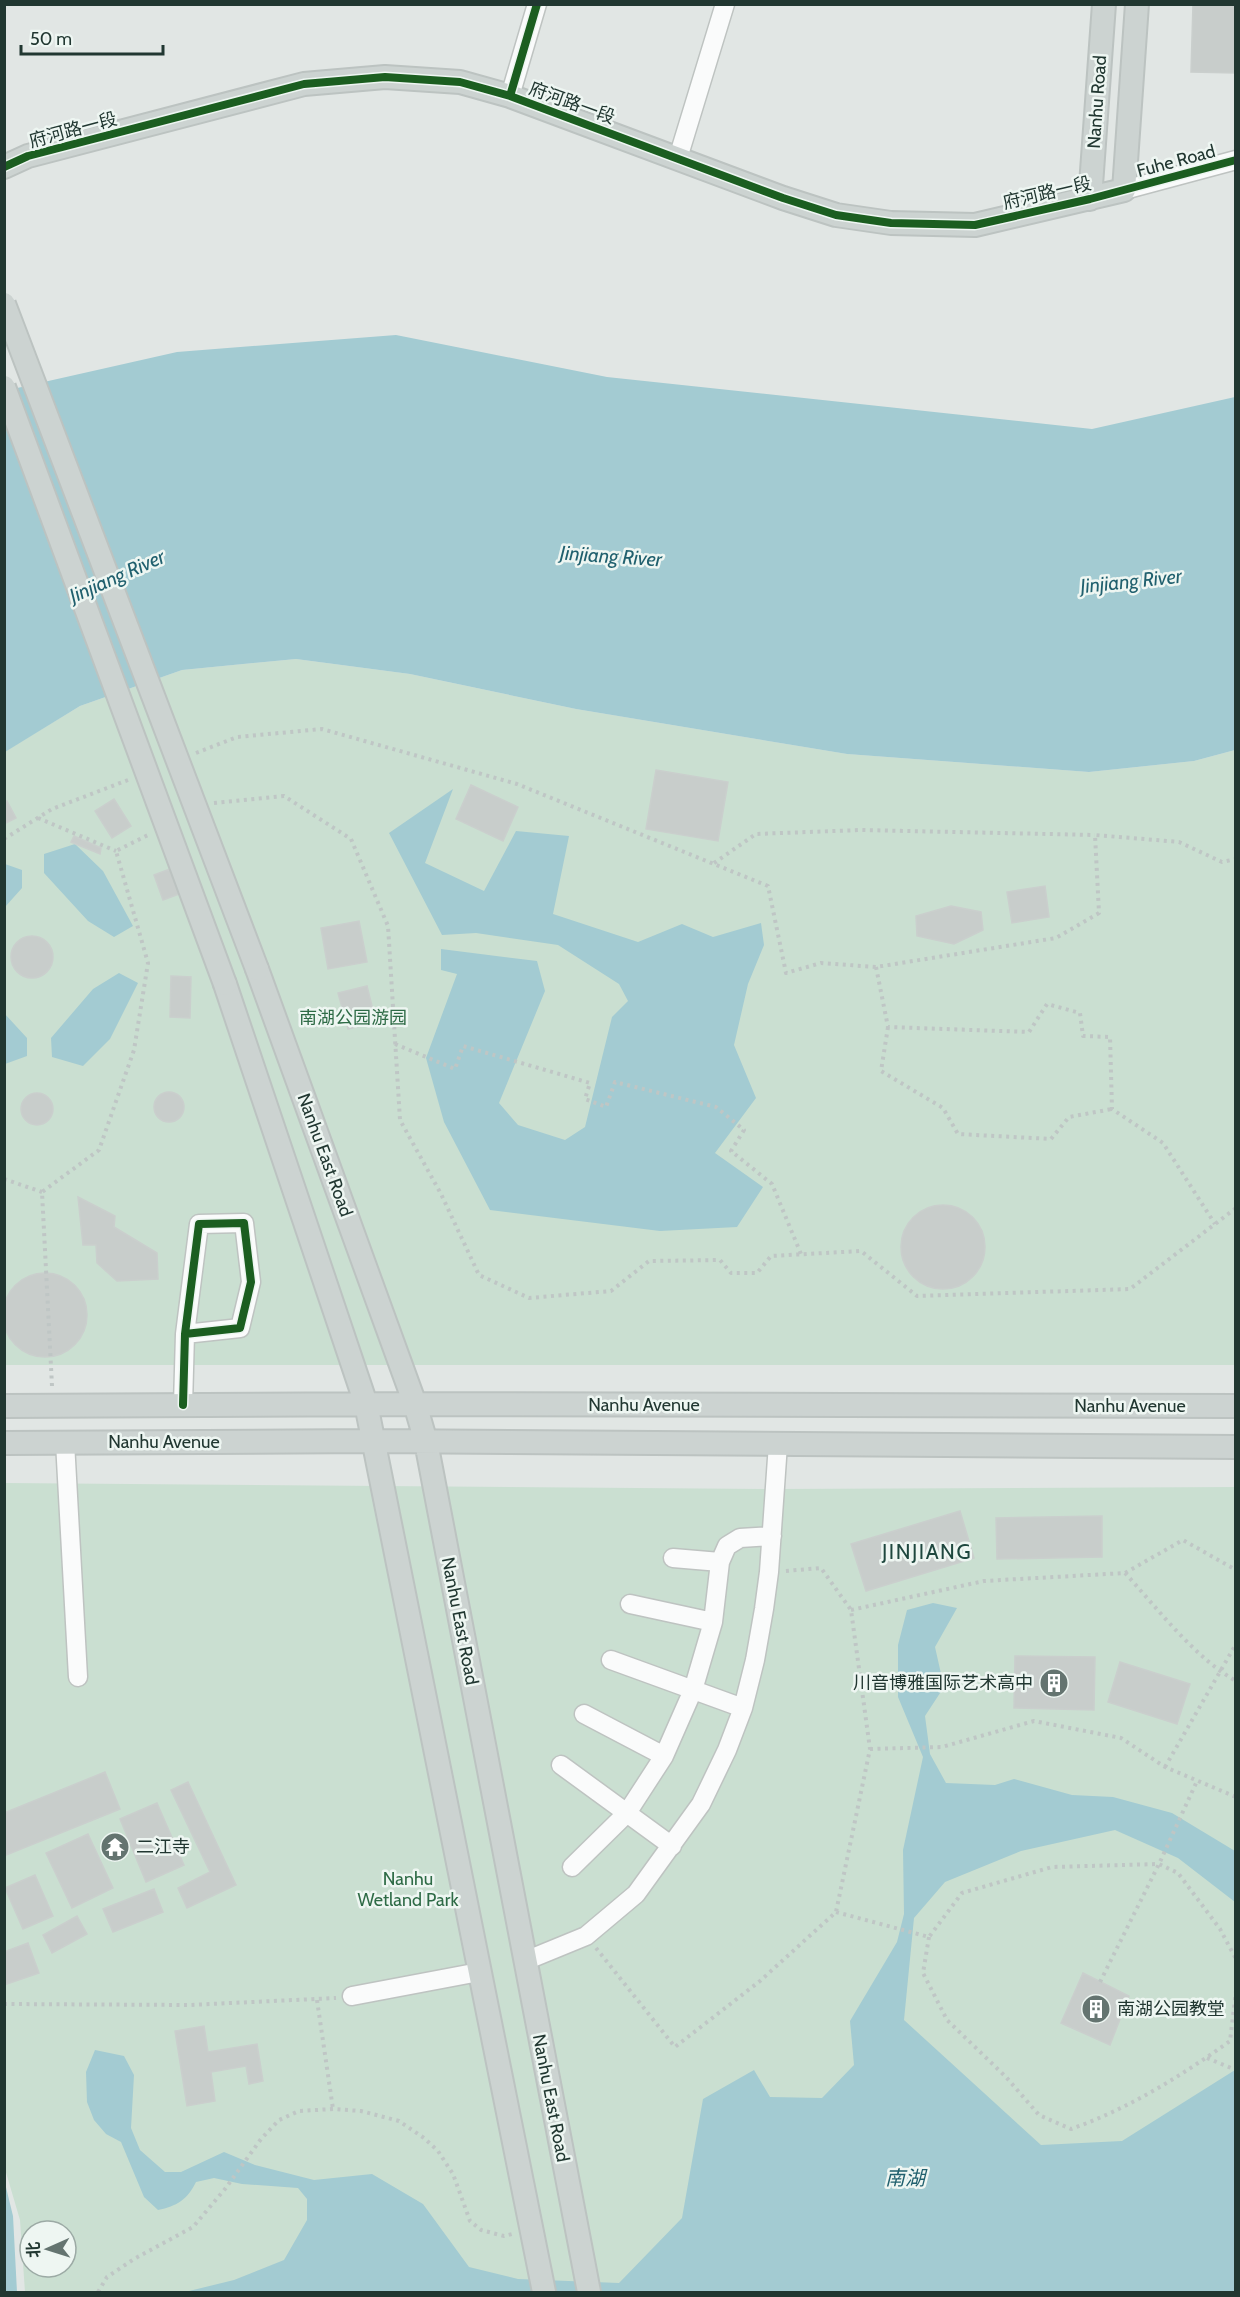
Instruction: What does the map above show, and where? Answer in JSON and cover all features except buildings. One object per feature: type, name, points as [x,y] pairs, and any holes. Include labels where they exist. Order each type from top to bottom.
[{"type":"main road","name":"Nanhu Road","points":[[1090,199],[1104,4]]},
{"type":"main road","name":"Nanhu Road","points":[[1125,190],[1137,4]]},
{"type":"main road","name":"府河路一段","points":[[4,167],[28,156],[304,84],[385,78],[460,82],[510,96],[783,198],[836,215],[891,223],[975,225],[1125,190]]},
{"type":"main road","name":"Nanhu East Road","points":[[4,304],[257,969],[415,1404],[426,1442],[589,2292]]},
{"type":"main road","points":[[4,387],[225,984],[366,1404],[544,2292]]},
{"type":"main road","name":"Nanhu Avenue","points":[[4,1406],[415,1404],[1236,1406]]},
{"type":"main road","name":"Nanhu Avenue","points":[[4,1443],[374,1441],[1236,1447]]},
{"type":"street","points":[[510,96],[537,4]]},
{"type":"street","points":[[678,158],[725,4]]},
{"type":"street","name":"Fuhe Road","points":[[1125,190],[1236,160]]},
{"type":"street","points":[[183,1405],[185,1334],[199,1224],[244,1222],[251,1282],[240,1329],[185,1334]]},
{"type":"street","points":[[65,1442],[78,1677]]},
{"type":"street","points":[[525,1961],[586,1936],[636,1894],[701,1804],[727,1750],[743,1708],[755,1660],[769,1572],[778,1444]]},
{"type":"street","points":[[572,1867],[627,1813],[664,1756],[693,1690],[713,1622],[720,1562],[727,1546],[740,1538],[772,1536]]},
{"type":"street","points":[[673,1558],[720,1562]]},
{"type":"street","points":[[630,1604],[713,1622]]},
{"type":"street","points":[[611,1660],[743,1708]]},
{"type":"street","points":[[584,1714],[664,1756]]},
{"type":"street","points":[[561,1765],[672,1846]]},
{"type":"street","points":[[352,1996],[479,1972]]},
{"type":"path","points":[[194,754],[237,737],[322,729],[517,784],[768,886],[786,973],[821,963],[876,967],[1056,938],[1100,913],[1095,835]]},
{"type":"path","points":[[4,839],[52,809],[128,779]]},
{"type":"path","points":[[207,807],[218,802],[284,796],[351,839],[388,926],[400,1120],[441,1194],[479,1275],[529,1298],[611,1291],[649,1261],[720,1260],[730,1273],[757,1273],[771,1256],[861,1251],[917,1296],[1130,1289],[1236,1208]]},
{"type":"path","points":[[38,818],[116,851],[157,831]]},
{"type":"path","points":[[713,864],[756,834],[861,830],[1095,835],[1179,842],[1222,862],[1236,859]]},
{"type":"path","points":[[42,1192],[99,1150],[134,1050],[148,963],[116,851]]},
{"type":"path","points":[[876,967],[888,1027],[881,1071],[943,1108],[958,1134],[1051,1139],[1070,1117],[1112,1109],[1163,1143],[1215,1224]]},
{"type":"path","points":[[888,1027],[1029,1032],[1047,1004],[1080,1013],[1083,1036],[1110,1036],[1112,1109]]},
{"type":"path","points":[[395,1044],[455,1069],[463,1046],[520,1062],[590,1083],[585,1099],[606,1107],[615,1082],[716,1107],[744,1130],[731,1151],[772,1184],[801,1254]]},
{"type":"path","points":[[4,1179],[42,1192]]},
{"type":"path","points":[[42,1192],[53,1406]]},
{"type":"path","points":[[851,1610],[984,1581],[1125,1574],[1183,1540],[1236,1570]]},
{"type":"path","points":[[586,1936],[675,2046],[760,1981],[836,1912],[870,1749],[851,1610],[821,1568],[769,1572]]},
{"type":"path","points":[[1125,1574],[1220,1672],[1236,1681]]},
{"type":"path","points":[[1165,1767],[1236,1644]]},
{"type":"path","points":[[870,1749],[942,1747],[1034,1721],[1121,1738],[1165,1767],[1236,1797]]},
{"type":"path","points":[[1100,1982],[1159,1864],[1197,1781]]},
{"type":"path","points":[[1236,1959],[1220,1929],[1178,1874],[1159,1864],[1052,1867],[962,1893],[929,1937],[923,1973],[947,2020],[1006,2077],[1039,2115],[1071,2128],[1102,2118],[1191,2069],[1230,2041],[1236,1991]]},
{"type":"path","points":[[836,1912],[929,1937]]},
{"type":"path","points":[[4,2004],[189,2005],[317,2000],[352,1996]]},
{"type":"path","points":[[317,2000],[333,2109]]},
{"type":"path","points":[[1207,2057],[1236,2070]]},
{"type":"path","points":[[98,2292],[107,2277],[134,2259],[194,2227],[279,2120],[300,2111],[333,2109],[361,2111],[399,2121],[438,2151],[453,2174],[470,2221],[481,2230],[504,2236],[532,2231]]},
{"type":"green space","name":"南湖公园游园","points":[[296,659],[410,674],[576,709],[847,754],[1089,772],[1194,761],[1235,750],[1235,1365],[5,1365],[4,752],[80,706],[182,670]]},
{"type":"green space","name":"Nanhu Wetland Park","points":[[5,1483],[774,1489],[1235,1487],[1235,2292],[25,2292],[24,2279],[78,2279],[78,2219],[20,2219],[5,2169]]},
{"type":"water","name":"Jinjiang River","points":[[396,335],[607,377],[1092,429],[1235,397],[1235,750],[1194,761],[1089,772],[847,754],[576,709],[410,674],[296,659],[182,670],[80,706],[5,752],[4,391],[177,352]]},
{"type":"water","points":[[453,789],[425,863],[484,891],[516,831],[569,836],[553,914],[638,942],[682,924],[713,937],[761,923],[764,945],[748,984],[734,1045],[756,1098],[715,1153],[763,1187],[737,1227],[660,1231],[490,1210],[444,1122],[426,1058],[457,974],[441,970],[441,949],[537,961],[545,991],[499,1103],[518,1125],[565,1140],[585,1127],[612,1017],[628,1001],[619,984],[558,945],[476,933],[442,935],[389,833]]},
{"type":"water","points":[[75,844],[103,871],[133,926],[114,937],[88,921],[44,873],[44,854]]},
{"type":"water","points":[[5,864],[22,870],[22,888],[5,907]]},
{"type":"water","points":[[119,973],[138,983],[110,1039],[83,1066],[52,1057],[51,1038],[93,989]]},
{"type":"water","points":[[4,1013],[27,1038],[27,1056],[5,1064]]},
{"type":"water","name":"南湖","points":[[933,1603],[957,1608],[935,1647],[944,1687],[925,1716],[930,1754],[946,1783],[995,1785],[1014,1779],[1072,1795],[1113,1797],[1172,1813],[1235,1851],[1235,1902],[1178,1858],[1115,1830],[1021,1851],[945,1882],[914,1918],[904,2020],[1041,2145],[1122,2141],[1235,2070],[1235,2292],[185,2292],[234,2280],[284,2260],[307,2220],[307,2199],[298,2188],[242,2184],[214,2178],[196,2182],[181,2201],[158,2210],[144,2197],[121,2142],[106,2134],[94,2120],[87,2102],[86,2072],[95,2050],[124,2056],[134,2075],[131,2128],[140,2150],[165,2172],[181,2172],[224,2152],[255,2165],[314,2180],[372,2174],[423,2204],[469,2267],[518,2279],[619,2283],[682,2218],[703,2099],[754,2070],[770,2097],[822,2098],[854,2065],[850,2021],[897,1942],[904,1914],[903,1850],[923,1757],[898,1697],[898,1645],[907,1610]]},
{"type":"water","points":[[4,2179],[13,2216],[17,2292],[5,2292]]},
{"type":"cycle path","points":[[510,96],[537,4]]},
{"type":"cycle path","points":[[4,167],[28,156],[304,84],[385,77],[460,82],[510,96],[783,198],[836,215],[891,223],[975,225],[1090,199],[1236,160]]},
{"type":"cycle path","points":[[183,1405],[185,1334],[199,1224],[244,1223],[251,1282],[240,1328],[185,1334]]},
{"type":"place","name":"川音博雅国际艺术高中","points":[[1054,1683]]},
{"type":"place","name":"二江寺","points":[[115,1847]]},
{"type":"place","name":"南湖公园教堂","points":[[1096,2009]]},
{"type":"district","name":"JINJIANG","points":[[927,1551]]}]
